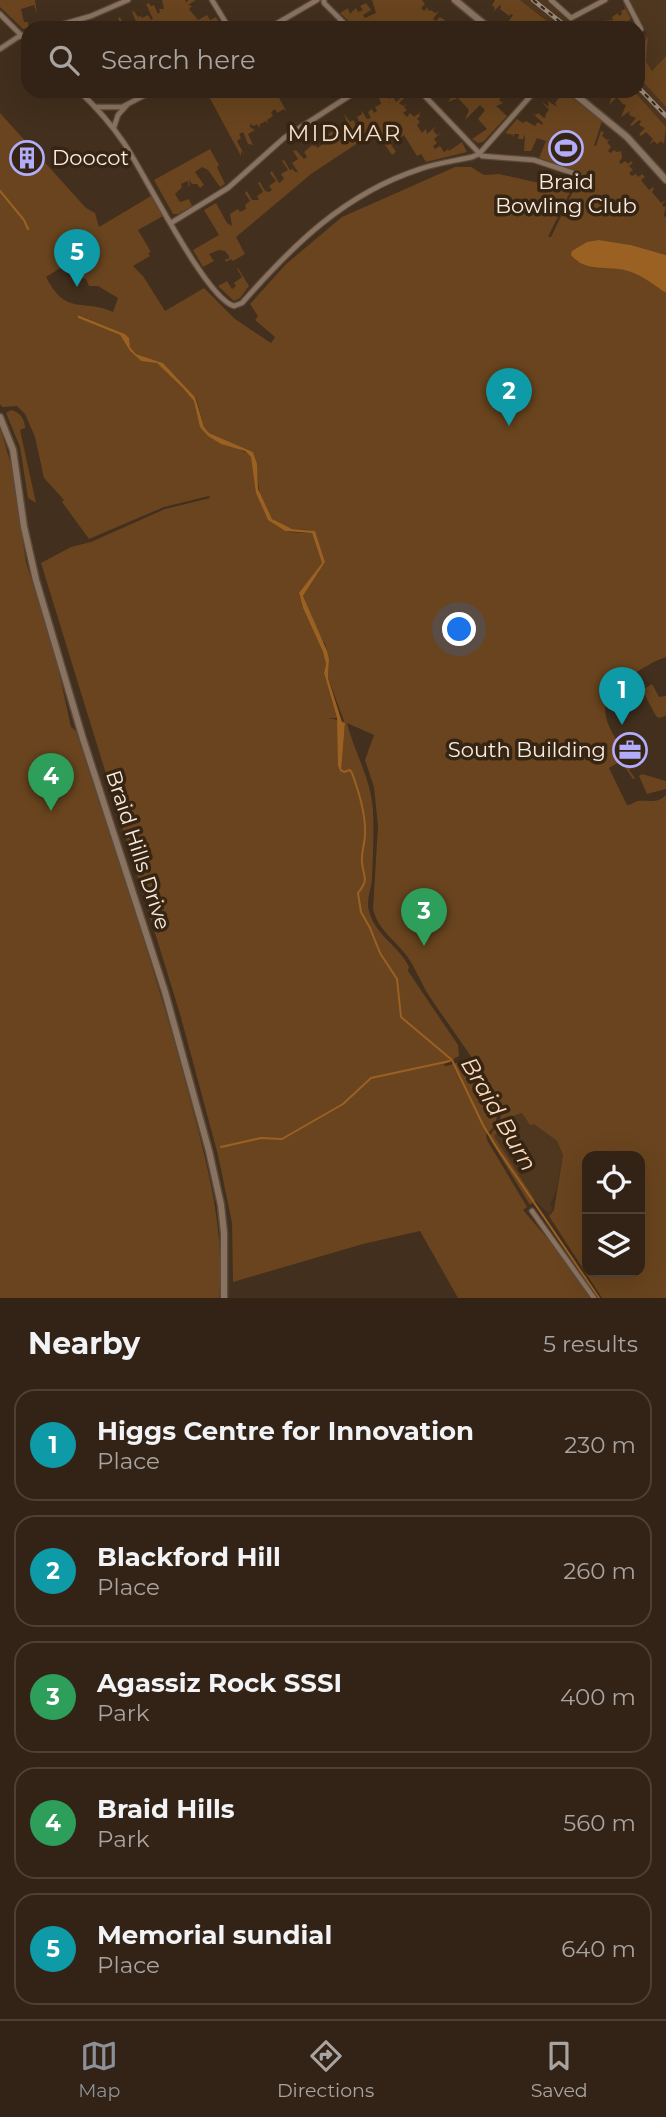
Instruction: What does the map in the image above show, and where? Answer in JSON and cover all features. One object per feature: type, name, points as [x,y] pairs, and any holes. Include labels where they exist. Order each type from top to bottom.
[{"type":"street","points":[[74,21],[128,0]]},
{"type":"street","points":[[212,0],[225,21]]},
{"type":"street","points":[[281,21],[317,0]]},
{"type":"street","points":[[324,0],[342,21]]},
{"type":"street","points":[[455,0],[480,21]]},
{"type":"street","points":[[551,0],[571,18],[604,0]]},
{"type":"street","points":[[626,0],[636,21]]},
{"type":"street","points":[[0,15],[21,32]]},
{"type":"street","points":[[0,49],[21,37]]},
{"type":"street","points":[[86,98],[113,128],[143,172],[201,273],[229,304],[236,306],[241,304],[270,269],[305,235],[362,195],[416,170],[479,154],[529,98]]},
{"type":"street","points":[[95,107],[112,108],[127,105],[140,98]]},
{"type":"street","points":[[171,223],[228,188],[292,132],[346,98]]},
{"type":"street","points":[[427,98],[479,154],[486,157],[540,161],[579,175]]},
{"type":"street","points":[[580,98],[627,137],[666,180]]},
{"type":"street","points":[[113,128],[118,115],[127,105]]},
{"type":"street","name":"Braid Hills Drive","points":[[0,417],[13,450],[24,527],[36,580],[80,728],[166,992],[209,1151],[218,1188],[224,1233],[224,1298]]},
{"type":"street","points":[[532,1210],[594,1298]]},
{"type":"shaded area","points":[[0,0],[35,0],[37,14],[34,5],[21,9],[24,21],[21,21],[21,27],[0,7]]},
{"type":"shaded area","points":[[162,0],[185,0],[187,3],[188,0],[196,0],[188,5],[192,6],[189,9],[198,20],[207,15],[210,20],[216,17],[219,21],[136,21],[132,12],[142,18],[148,15],[151,20],[153,19],[146,4],[154,5],[158,14],[159,9],[164,9]]},
{"type":"shaded area","points":[[372,0],[422,0],[425,4],[421,8],[424,11],[428,7],[428,11],[439,11],[433,19],[436,21],[349,21],[340,13],[348,8],[350,14],[356,8],[358,12],[363,10],[360,6],[366,3],[371,10],[363,15],[365,18],[376,13]]},
{"type":"shaded area","points":[[495,0],[520,0],[547,21],[509,21],[513,15],[509,16],[500,9],[500,5],[493,12],[495,8],[492,5]]},
{"type":"shaded area","points":[[520,0],[546,0],[570,21],[547,21]]},
{"type":"shaded area","points":[[629,0],[666,0],[666,127],[640,98],[645,98],[646,33],[645,21],[640,21]]},
{"type":"shaded area","points":[[623,3],[631,19],[628,21],[604,21],[613,20],[612,17],[618,13],[619,16],[625,9]]},
{"type":"shaded area","points":[[648,36],[646,62],[652,71],[666,56],[666,107],[645,84],[645,41]]},
{"type":"shaded area","points":[[210,98],[279,98],[287,112],[284,109],[277,113],[275,109],[271,112],[273,116],[267,120],[269,125],[266,121],[260,124],[259,128],[257,124],[250,124],[255,130],[248,134],[253,145],[248,144],[243,132],[239,134],[241,138],[237,141],[244,154],[241,151],[241,156]]},
{"type":"shaded area","points":[[379,98],[394,98],[396,102],[399,98],[404,98],[399,103],[403,106],[407,104],[404,107],[407,110],[403,113],[407,117],[410,113],[414,117],[422,111],[417,125],[422,133],[426,129],[427,134],[436,126],[433,131],[437,135],[442,132],[434,139],[437,143],[433,146],[435,149],[440,146],[444,152],[448,149],[449,151],[462,142],[467,152],[426,162],[421,154],[417,156],[404,135],[398,135],[390,143],[396,152],[392,155],[376,131],[311,174],[236,237],[245,254],[226,262],[225,259],[229,259],[229,256],[225,251],[219,250],[209,254],[214,261],[203,267],[193,250],[219,235],[204,210],[216,203],[227,223],[232,226],[230,214],[238,209],[240,212],[246,209],[245,205],[250,201],[245,193],[247,191],[252,200],[259,200],[257,196],[263,192],[258,183],[260,182],[265,191],[272,190],[269,186],[276,181],[270,173],[272,171],[279,183],[284,179],[281,174],[288,170],[282,161],[284,160],[290,170],[298,172],[292,163],[298,159],[293,151],[296,150],[304,159],[307,157],[304,152],[312,145],[315,147],[314,142],[317,148],[322,145],[320,141],[326,137],[330,140],[328,134],[333,131],[340,136],[342,134],[337,128],[341,126],[345,133],[350,130],[344,114],[350,122],[353,120],[356,125],[360,124],[357,117],[362,114],[361,110],[367,119],[371,118],[368,112],[372,109],[374,113],[377,111],[375,107],[381,104]]},
{"type":"shaded area","points":[[458,98],[500,98],[499,100],[503,103],[496,106],[507,116],[483,142],[478,143],[472,139],[487,129],[478,119],[485,110],[480,105],[465,120],[469,110]]},
{"type":"shaded area","points":[[559,98],[572,98],[602,121],[594,146],[601,131],[604,132],[602,136],[610,139],[607,142],[611,147],[608,151],[621,151],[621,164],[625,161],[628,164],[631,161],[633,163],[629,166],[633,170],[629,173],[638,177],[642,174],[645,177],[641,180],[649,190],[653,187],[652,192],[661,203],[666,200],[662,205],[666,206],[666,255],[631,245],[599,240],[575,260],[594,266],[632,271],[666,293],[666,657],[644,667],[617,686],[605,707],[611,730],[634,767],[629,770],[635,778],[633,779],[621,761],[609,768],[627,805],[638,801],[656,801],[666,795],[666,1298],[602,1298],[588,1277],[645,1277],[645,1151],[582,1151],[582,1267],[549,1216],[554,1210],[563,1155],[557,1141],[534,1124],[530,1125],[522,1113],[513,1116],[494,1136],[535,1200],[530,1205],[491,1141],[489,1136],[499,1123],[501,1113],[491,1087],[432,1001],[407,956],[375,916],[373,909],[378,826],[374,787],[365,760],[374,735],[347,723],[372,799],[372,879],[368,903],[372,919],[405,960],[408,971],[458,1045],[459,1056],[443,1065],[468,1059],[482,1080],[497,1115],[495,1125],[486,1135],[487,1140],[527,1207],[523,1210],[554,1246],[590,1298],[458,1298],[420,1231],[363,1244],[233,1282],[232,1223],[218,1155],[180,1014],[41,563],[71,547],[91,542],[165,509],[210,498],[209,496],[164,507],[89,539],[62,502],[64,500],[44,478],[35,437],[25,414],[17,406],[2,407],[0,404],[0,113],[86,208],[95,213],[99,227],[151,196],[163,216],[138,230],[151,252],[148,253],[150,256],[133,266],[143,276],[165,311],[204,288],[235,319],[271,343],[275,337],[255,320],[258,316],[250,304],[286,264],[342,217],[455,167],[471,167],[484,175],[499,174],[571,190],[548,237],[551,237],[582,173],[539,158],[546,141],[537,138],[531,151],[524,151],[525,134],[523,139],[518,139],[519,134],[514,134],[514,138],[513,135],[505,133],[517,119],[535,126],[538,122],[542,125],[532,113],[546,117],[549,110],[542,102],[549,107],[548,101],[557,107],[555,103]],"holes":[[[62,267],[71,275],[86,279],[89,286],[98,286],[118,298],[113,312],[68,302],[46,277]],[[79,315],[125,334],[136,354],[163,363],[196,398],[204,427],[209,433],[253,452],[260,495],[268,514],[288,528],[315,532],[325,562],[303,596],[317,632],[325,644],[329,659],[328,678],[344,721],[342,722],[345,723],[341,772],[338,766],[338,720],[328,718],[337,718],[324,673],[326,664],[299,594],[322,563],[312,533],[287,531],[274,524],[262,507],[251,457],[212,438],[203,430],[193,399],[171,374],[155,362],[141,361],[130,351],[120,335],[78,318]]]},
{"type":"shaded area","points":[[618,98],[640,98],[666,127],[664,144],[654,141],[649,145],[653,139],[646,132],[641,136],[639,134],[645,128],[639,125],[641,121],[630,125],[636,118],[629,115],[630,111],[621,117],[626,105]]},
{"type":"shaded area","points":[[210,149],[225,184],[220,187],[208,170],[202,167],[195,172],[204,185],[200,188],[189,179],[190,185],[187,187],[187,181],[181,184],[182,187],[175,194],[180,202],[189,199],[192,206],[173,214],[154,180]]},
{"type":"shaded area","points":[[599,240],[631,245],[666,255],[666,293],[633,273],[583,264],[571,255],[572,251],[587,242]]},
{"type":"shaded area","points":[[238,268],[249,286],[240,298],[234,301],[218,286],[227,281],[232,289],[236,286],[234,283],[242,277]]},
{"type":"shaded area","points":[[78,315],[125,334],[136,354],[163,363],[195,397],[204,427],[209,433],[253,452],[257,464],[258,489],[272,519],[292,529],[315,531],[325,562],[303,596],[327,651],[328,678],[342,722],[345,723],[341,773],[338,766],[337,718],[324,673],[326,664],[299,593],[322,563],[312,533],[285,531],[268,520],[256,493],[251,457],[245,451],[221,444],[208,436],[200,427],[194,401],[157,363],[141,361],[130,351],[120,335],[78,318]]},
{"type":"shaded area","points":[[11,410],[19,414],[24,422],[25,428],[20,430],[36,503],[28,498],[20,447],[6,413]]},
{"type":"shaded area","points":[[0,427],[12,468],[26,562],[57,663],[71,727],[76,731],[148,953],[201,1140],[217,1218],[219,1298],[0,1298]]},
{"type":"shaded area","points":[[652,684],[659,697],[666,696],[666,716],[656,716],[642,690]]},
{"type":"shaded area","points":[[642,774],[666,781],[666,789],[647,794],[639,776]]},
{"type":"shaded area","points":[[522,1113],[557,1141],[563,1155],[557,1188],[550,1205],[553,1208],[549,1214],[535,1200],[494,1136],[513,1116]]},
{"type":"waterway","name":"Braid Burn","points":[[0,191],[24,220],[28,229]]},
{"type":"waterway","name":"Braid Burn","points":[[341,770],[350,770],[352,773],[364,819],[362,859],[365,881],[358,893],[361,912],[380,953],[397,979],[401,1017],[452,1060],[497,1148],[599,1298]]},
{"type":"waterway","points":[[221,1147],[261,1138],[282,1139],[343,1104],[371,1078],[450,1061]]},
{"type":"railway","points":[[533,0],[559,21]]},
{"type":"railway","points":[[645,94],[666,116]]},
{"type":"place","name":"Braid Bowling Club","points":[[566,148]]},
{"type":"place","name":"Doocot","points":[[27,158]]},
{"type":"place","name":"Memorial sundial","points":[[77,287]]},
{"type":"place","name":"Blackford Hill","points":[[509,426]]},
{"type":"place","name":"Higgs Centre for Innovation","points":[[622,725]]},
{"type":"place","name":"South Building","points":[[630,750]]},
{"type":"place","name":"Braid Hills","points":[[51,811]]},
{"type":"place","name":"Agassiz Rock SSSI","points":[[424,946]]},
{"type":"district","name":"MIDMAR","points":[[345,133]]}]
